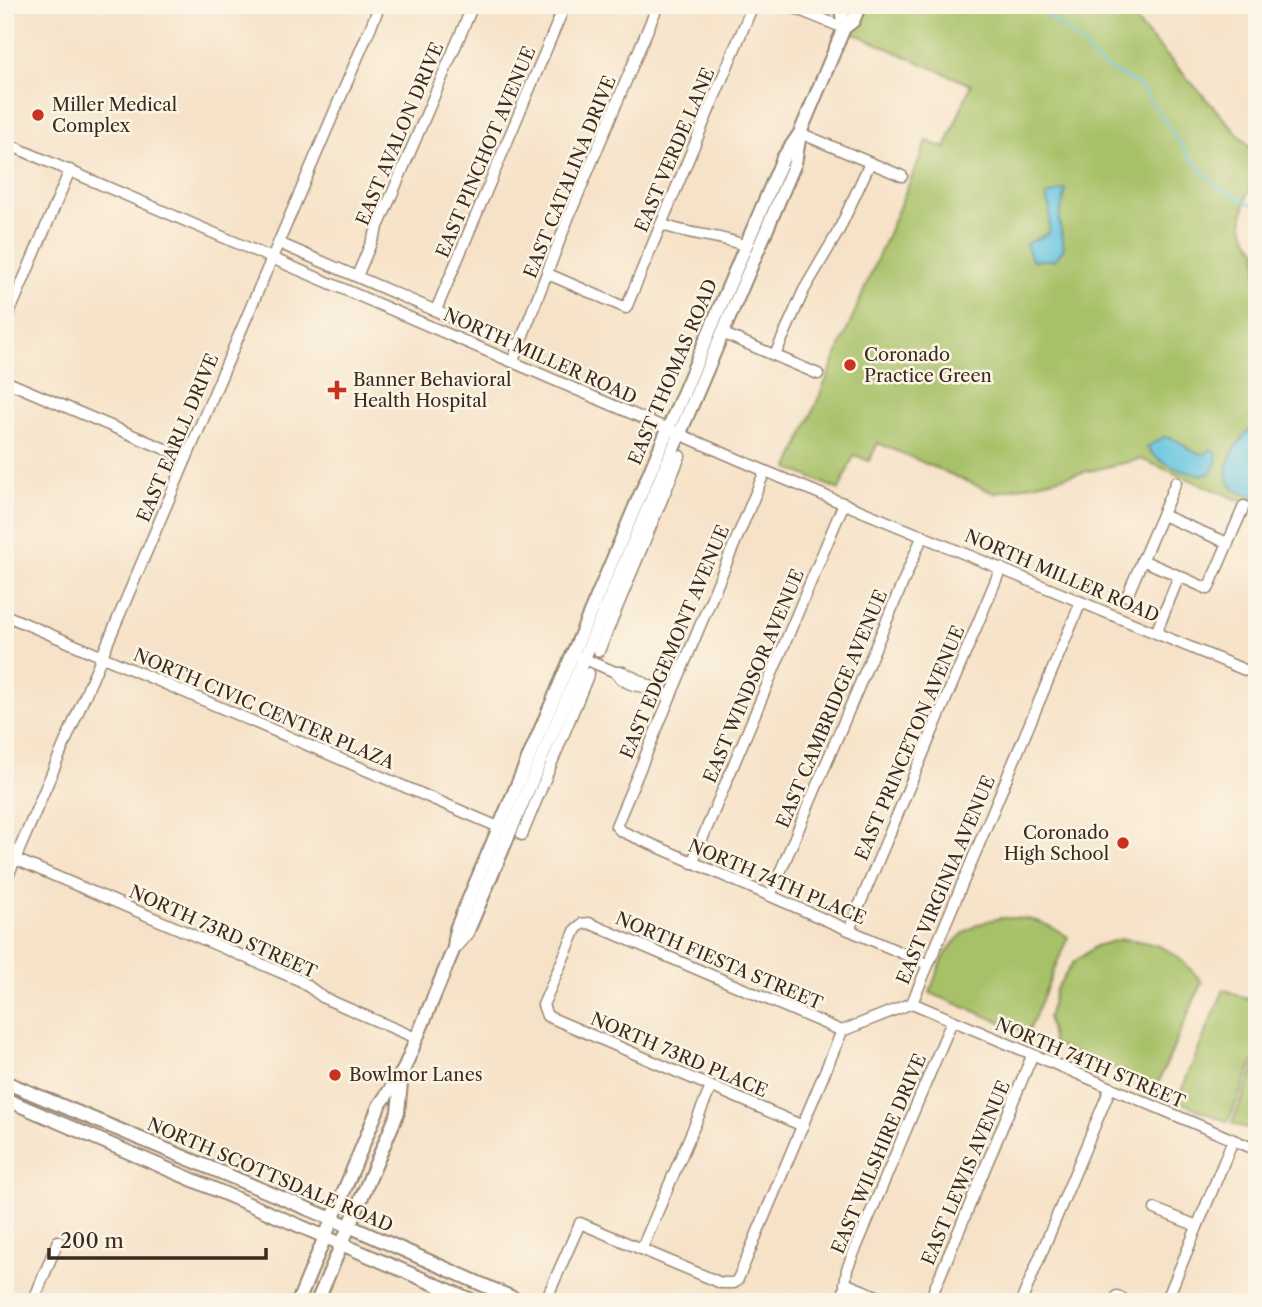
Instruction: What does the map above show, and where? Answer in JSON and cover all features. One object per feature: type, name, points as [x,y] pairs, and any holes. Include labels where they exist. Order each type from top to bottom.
[{"type":"main road","name":"EAST THOMAS ROAD","points":[[844,28],[842,15],[847,5]]},
{"type":"main road","name":"EAST THOMAS ROAD","points":[[595,631],[783,158],[800,133],[844,28],[853,21],[860,5]]},
{"type":"main road","name":"EAST THOMAS ROAD","points":[[510,832],[537,782],[572,687],[579,656],[595,631],[656,500],[673,431],[722,333],[795,163],[800,133]]},
{"type":"main road","name":"EAST THOMAS ROAD","points":[[298,1302],[379,1106],[403,1071],[454,948],[467,933],[572,687]]},
{"type":"main road","name":"EAST THOMAS ROAD","points":[[317,1302],[398,1112],[403,1071]]},
{"type":"main road","name":"NORTH SCOTTSDALE ROAD","points":[[5,1082],[349,1226],[500,1297],[522,1302]]},
{"type":"main road","name":"NORTH SCOTTSDALE ROAD","points":[[5,1099],[476,1302]]},
{"type":"street","name":"EAST EARLL DRIVE","points":[[5,883],[380,5]]},
{"type":"street","name":"EAST AVALON DRIVE","points":[[357,276],[472,5]]},
{"type":"street","name":"EAST PINCHOT AVENUE","points":[[436,310],[565,5]]},
{"type":"street","name":"EAST CATALINA DRIVE","points":[[513,361],[569,216],[658,5]]},
{"type":"street","name":"EAST VERDE LANE","points":[[548,274],[626,308],[753,5]]},
{"type":"street","points":[[787,5],[844,28]]},
{"type":"street","points":[[800,133],[902,176]]},
{"type":"street","name":"NORTH MILLER ROAD","points":[[5,143],[765,471],[1257,675]]},
{"type":"street","points":[[775,355],[804,290],[838,232],[870,163]]},
{"type":"street","points":[[5,324],[70,170]]},
{"type":"street","points":[[662,224],[686,233],[722,237],[746,246]]},
{"type":"street","name":"NORTH MILLER ROAD","points":[[279,243],[519,346]]},
{"type":"street","points":[[722,333],[818,374]]},
{"type":"street","points":[[5,381],[186,458]]},
{"type":"street","name":"EAST THOMAS ROAD","points":[[656,500],[680,456]]},
{"type":"street","name":"EAST EDGEMONT AVENUE","points":[[616,826],[765,471]]},
{"type":"street","points":[[1127,596],[1176,482]]},
{"type":"street","name":"EAST WINDSOR AVENUE","points":[[692,863],[844,503]]},
{"type":"street","points":[[1142,560],[1208,589],[1244,506]]},
{"type":"street","points":[[1162,515],[1228,543]]},
{"type":"street","name":"EAST CAMBRIDGE AVENUE","points":[[770,896],[923,535]]},
{"type":"street","name":"EAST PRINCETON AVENUE","points":[[849,930],[1001,568]]},
{"type":"street","points":[[1156,633],[1179,576]]},
{"type":"street","name":"EAST VIRGINIA AVENUE","points":[[842,1031],[912,1003],[1081,602]]},
{"type":"street","name":"NORTH CIVIC CENTER PLAZA","points":[[5,615],[510,832]]},
{"type":"street","name":"EAST THOMAS ROAD","points":[[595,631],[599,651]]},
{"type":"street","points":[[579,656],[615,672],[623,672],[643,680],[649,687],[669,695]]},
{"type":"street","name":"EAST THOMAS ROAD","points":[[572,687],[589,673]]},
{"type":"street","name":"NORTH 74TH PLACE","points":[[616,826],[621,831],[692,863],[927,964]]},
{"type":"street","name":"NORTH 73RD STREET","points":[[15,859],[301,981],[324,998],[416,1038]]},
{"type":"street","name":"NORTH FIESTA STREET","points":[[582,924],[589,923],[842,1031]]},
{"type":"street","name":"NORTH 73RD PLACE","points":[[582,924],[576,929],[543,1005],[547,1016],[803,1126]]},
{"type":"street","name":"NORTH 74TH STREET","points":[[912,1003],[1257,1150]]},
{"type":"street","name":"EAST WILSHIRE DRIVE","points":[[843,1302],[847,1269],[952,1021]]},
{"type":"street","points":[[545,1302],[580,1223],[721,1283],[734,1283],[741,1274],[842,1031]]},
{"type":"street","name":"EAST LEWIS AVENUE","points":[[929,1302],[1032,1056]]},
{"type":"street","points":[[642,1248],[710,1087]]},
{"type":"street","points":[[1021,1302],[1110,1088]]},
{"type":"street","points":[[1166,1302],[1234,1140]]},
{"type":"street","points":[[1155,1209],[1198,1226]]},
{"type":"street","points":[[33,1302],[58,1241]]},
{"type":"street","points":[[845,1283],[891,1302]]},
{"type":"street","points":[[1117,1296],[1129,1302]]},
{"type":"green space","points":[[865,5],[1121,5],[1257,155],[1243,215],[1248,238],[1257,249],[1257,508],[1141,459],[994,493],[878,443],[869,461],[854,455],[839,490],[789,468],[927,141],[945,148],[971,85],[853,33]]},
{"type":"green space","points":[[1002,918],[1036,921],[1068,937],[1028,1033],[930,993],[940,965],[954,943],[974,927]]},
{"type":"green space","points":[[1122,939],[1149,943],[1167,950],[1202,982],[1157,1086],[1053,1044],[1048,1018],[1056,989],[1073,963],[1096,946]]},
{"type":"green space","points":[[1224,989],[1257,1003],[1257,1054],[1228,1122],[1177,1101]]},
{"type":"green space","points":[[1257,1063],[1257,1134],[1232,1123]]},
{"type":"water","points":[[1066,189],[1059,220],[1064,248],[1055,260],[1032,260],[1026,244],[1049,233],[1050,210],[1046,196]]},
{"type":"water","points":[[1257,423],[1257,496],[1241,492],[1232,485],[1228,476],[1228,465],[1239,442]]},
{"type":"water","points":[[1164,437],[1177,440],[1199,453],[1205,454],[1211,449],[1216,452],[1213,469],[1209,474],[1193,473],[1175,468],[1158,458],[1147,447]]},
{"type":"waterway","points":[[1034,5],[1078,40],[1100,64],[1140,86],[1189,156],[1216,186],[1257,207]]},
{"type":"place","name":"Miller Medical Complex","points":[[38,115]]},
{"type":"place","name":"Coronado Practice Green","points":[[850,365]]},
{"type":"place","name":"Banner Behavioral Health Hospital","points":[[337,390]]},
{"type":"place","name":"Coronado High School","points":[[1123,843]]},
{"type":"place","name":"Bowlmor Lanes","points":[[335,1075]]}]
